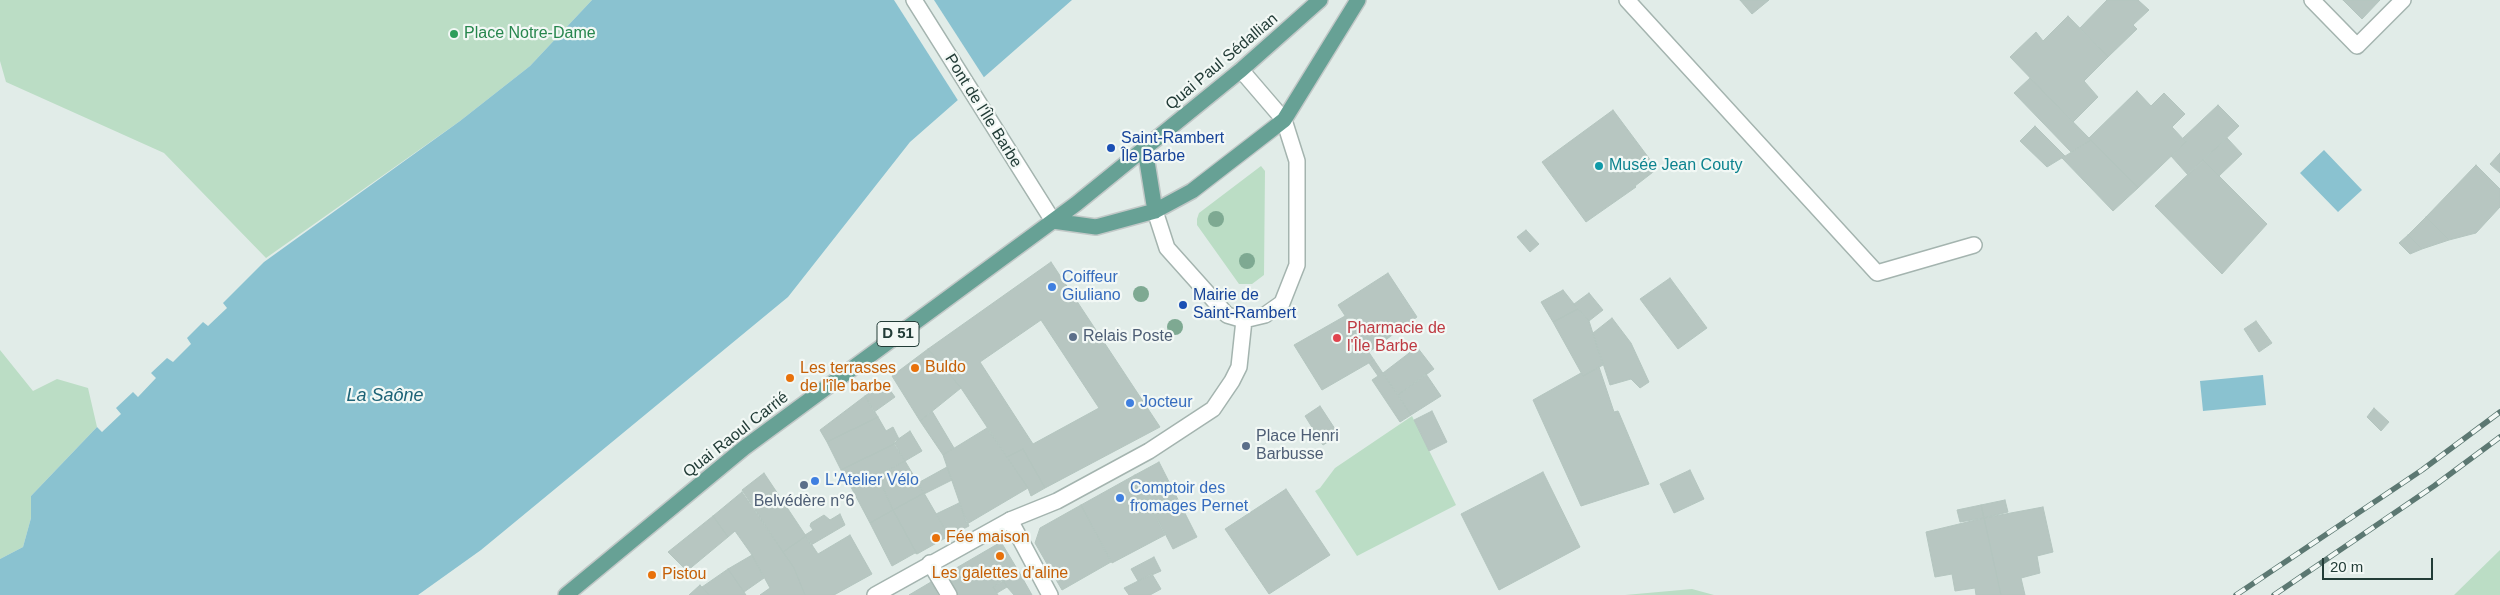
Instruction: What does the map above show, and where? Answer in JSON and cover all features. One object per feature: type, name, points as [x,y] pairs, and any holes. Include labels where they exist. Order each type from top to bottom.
[{"type":"main road","name":"Quai Paul Sédallian","points":[[1053,221],[1241,70],[1320,0]]},
{"type":"main road","points":[[1053,221],[1096,227],[1155,211],[1192,191],[1284,120],[1358,0]]},
{"type":"main road","points":[[1145,149],[1155,211]]},
{"type":"main road","name":"Quai Raoul Carrié","points":[[566,595],[751,443],[1053,221]]},
{"type":"street","name":"Pont de l'Île Barbe","points":[[914,0],[1053,221]]},
{"type":"street","points":[[1626,0],[1876,273],[1974,245]]},
{"type":"street","points":[[2312,0],[2357,46],[2404,0]]},
{"type":"street","points":[[1155,211],[1168,248],[1226,315],[1244,320],[1265,316],[1282,303],[1296,265],[1296,161],[1284,120],[1241,70]]},
{"type":"street","points":[[875,595],[1010,520],[1057,501],[1149,451],[1213,409],[1239,368],[1244,320]]},
{"type":"street","points":[[1010,520],[1050,595]]},
{"type":"street","points":[[930,563],[949,595]]},
{"type":"green space","points":[[0,0],[592,0],[530,66],[460,121],[266,258],[164,153],[6,82],[0,61]]},
{"type":"green space","points":[[1261,166],[1265,171],[1264,275],[1252,284],[1239,284],[1197,225],[1197,219],[1199,213]]},
{"type":"green space","points":[[0,350],[33,391],[57,379],[88,388],[97,427],[31,496],[31,518],[23,547],[0,559]]},
{"type":"green space","points":[[1412,416],[1456,505],[1357,556],[1315,491],[1320,488],[1335,468]]},
{"type":"green space","points":[[2500,550],[2500,595],[2454,595]]},
{"type":"green space","points":[[1692,589],[1714,595],[1625,595]]},
{"type":"water","name":"La Saône","points":[[592,0],[1072,0],[910,142],[788,297],[481,550],[418,595],[0,595],[0,559],[23,547],[31,518],[31,496],[97,427],[102,432],[121,414],[116,408],[133,392],[138,397],[156,378],[151,373],[167,358],[173,362],[191,344],[187,338],[203,322],[208,326],[227,308],[223,303],[264,262],[460,121],[530,66]]},
{"type":"water","points":[[2324,150],[2362,190],[2338,212],[2300,173]]},
{"type":"water","points":[[2263,375],[2266,405],[2203,411],[2200,381]]},
{"type":"pier","points":[[894,0],[934,0],[985,79],[959,102]]},
{"type":"building","points":[[1740,0],[1769,0],[1752,14]]},
{"type":"building","points":[[2107,0],[2138,0],[2149,10],[2133,25],[2137,29],[2108,57],[2080,28]]},
{"type":"building","points":[[2343,0],[2380,0],[2362,19]]},
{"type":"building","points":[[2068,16],[2108,57],[2084,81],[2098,97],[2073,122],[2010,57],[2036,32],[2043,41]]},
{"type":"building","points":[[2030,78],[2091,140],[2071,152],[2014,93]]},
{"type":"building","points":[[2137,91],[2151,106],[2164,93],[2185,114],[2172,127],[2186,142],[2138,188],[2089,138]]},
{"type":"building","points":[[2218,105],[2239,126],[2188,175],[2171,156],[2186,142],[2183,138]]},
{"type":"building","name":"Musée Jean Couty","points":[[1613,110],[1657,169],[1636,187],[1586,222],[1542,162]]},
{"type":"building","points":[[2035,126],[2065,156],[2047,167],[2020,141]]},
{"type":"building","points":[[2227,138],[2242,154],[2219,176],[2203,160]]},
{"type":"building","points":[[2091,140],[2138,188],[2113,211],[2062,158]]},
{"type":"building","points":[[2500,153],[2500,173],[2490,164]]},
{"type":"building","points":[[2203,160],[2267,224],[2222,274],[2155,206]]},
{"type":"building","points":[[2476,165],[2500,189],[2500,207],[2476,233],[2449,240],[2426,217]]},
{"type":"building","points":[[2426,217],[2449,240],[2422,249],[2408,235]]},
{"type":"building","points":[[1526,230],[1539,244],[1530,252],[1517,237]]},
{"type":"building","points":[[2408,235],[2422,249],[2410,254],[2399,243]]},
{"type":"building","points":[[1051,262],[1160,427],[1045,488],[1023,449],[1007,457],[961,388],[928,349]],"holes":[[[1041,320],[1099,408],[1033,444],[980,362]]]},
{"type":"building","points":[[1388,273],[1417,317],[1369,352],[1338,305]]},
{"type":"building","points":[[1670,278],[1707,328],[1678,349],[1640,299]]},
{"type":"building","points":[[1563,290],[1578,309],[1553,322],[1541,302]]},
{"type":"building","points":[[1589,293],[1603,310],[1589,321],[1574,304]]},
{"type":"building","points":[[1578,309],[1589,321],[1603,365],[1583,376],[1553,322]]},
{"type":"building","points":[[1345,316],[1374,360],[1322,390],[1294,345]]},
{"type":"building","points":[[1612,318],[1631,343],[1649,382],[1640,388],[1631,379],[1610,385],[1593,333]]},
{"type":"building","points":[[2256,321],[2272,343],[2259,352],[2244,329]]},
{"type":"building","points":[[1417,347],[1434,369],[1398,395],[1383,373]]},
{"type":"building","points":[[928,349],[961,388],[920,421],[892,376]]},
{"type":"building","points":[[1374,360],[1411,415],[1400,422],[1372,380],[1378,376],[1369,363]]},
{"type":"building","points":[[1599,367],[1614,412],[1618,411],[1619,413],[1649,484],[1581,506],[1533,400],[1581,373],[1583,376]]},
{"type":"building","points":[[1426,374],[1441,396],[1411,415],[1398,395]]},
{"type":"building","points":[[884,382],[895,397],[874,412],[865,396]]},
{"type":"building","points":[[865,396],[878,417],[827,442],[820,430]]},
{"type":"building","points":[[1320,406],[1339,435],[1323,445],[1305,416]]},
{"type":"building","points":[[2374,408],[2389,422],[2381,431],[2367,417]]},
{"type":"building","points":[[932,411],[954,448],[943,455],[920,421]]},
{"type":"building","points":[[1432,411],[1447,442],[1429,451],[1414,420]]},
{"type":"building","points":[[878,417],[886,431],[893,427],[899,439],[894,444],[841,470],[827,442]]},
{"type":"building","points":[[987,428],[1028,488],[967,524],[943,455]]},
{"type":"building","points":[[910,431],[922,451],[905,461],[894,442]]},
{"type":"building","points":[[894,444],[905,461],[852,489],[841,470]]},
{"type":"building","points":[[1023,449],[1045,488],[1031,496],[1028,488],[1007,457]]},
{"type":"building","points":[[905,461],[924,493],[893,510],[878,476]]},
{"type":"building","points":[[1159,462],[1197,537],[1173,549],[1135,475]]},
{"type":"building","points":[[947,467],[952,480],[924,494],[918,483]]},
{"type":"building","points":[[1690,470],[1704,499],[1674,513],[1660,484]]},
{"type":"building","points":[[1543,472],[1580,547],[1499,590],[1461,514]]},
{"type":"building","points":[[764,473],[806,536],[783,552],[742,490]]},
{"type":"building","points":[[877,475],[893,510],[870,523],[852,489]]},
{"type":"building","points":[[1135,475],[1165,535],[1112,563],[1081,505]]},
{"type":"building","points":[[1286,489],[1330,555],[1269,594],[1225,529]]},
{"type":"building","points":[[742,492],[794,568],[805,595],[760,595],[770,588],[752,555],[735,531],[728,537],[713,516]]},
{"type":"building","points":[[924,493],[949,536],[917,554],[893,510]]},
{"type":"building","points":[[2005,500],[2008,512],[1984,518],[1981,505]]},
{"type":"building","points":[[959,503],[969,526],[949,536],[936,514]]},
{"type":"building","points":[[1081,505],[1111,562],[1062,590],[1035,543],[1040,528]]},
{"type":"building","points":[[1981,505],[1984,518],[1960,522],[1957,510]]},
{"type":"building","points":[[2043,507],[2053,552],[2037,556],[2040,573],[2021,578],[2025,595],[2001,595],[1984,518]]},
{"type":"building","points":[[893,510],[917,554],[915,553],[892,566],[870,523]]},
{"type":"building","points":[[840,514],[845,525],[811,545],[805,535],[813,530],[810,526],[811,523],[824,515],[830,520]]},
{"type":"building","points":[[713,516],[728,537],[687,571],[668,552]]},
{"type":"building","points":[[1984,518],[2001,595],[1976,595],[1975,588],[1955,591],[1952,574],[1935,577],[1926,532]]},
{"type":"building","points":[[850,535],[872,574],[834,595],[805,595],[794,568],[783,552],[806,536],[818,554]]},
{"type":"building","points":[[1001,542],[1019,572],[993,587],[998,595],[958,595],[946,574]]},
{"type":"building","points":[[752,555],[764,578],[744,592],[728,569]]},
{"type":"building","points":[[1154,557],[1161,571],[1138,581],[1131,569]]},
{"type":"building","points":[[728,569],[746,595],[709,595],[702,587]]},
{"type":"building","points":[[1019,572],[1032,595],[1014,595],[1003,580]]},
{"type":"building","points":[[1152,574],[1161,589],[1150,595],[1129,595],[1124,588]]},
{"type":"building","points":[[1003,580],[1007,587],[997,593],[993,587]]},
{"type":"building","points":[[931,582],[938,595],[909,595]]},
{"type":"building","points":[[700,585],[709,595],[689,595]]},
{"type":"railway","points":[[2236,595],[2422,470],[2500,412]]},
{"type":"railway","points":[[2274,595],[2434,486],[2500,437]]},
{"type":"place","name":"Place Notre-Dame","points":[[454,34]]},
{"type":"place","name":"Saint-Rambert Île Barbe","points":[[1111,148]]},
{"type":"place","name":"Musée Jean Couty","points":[[1599,166]]},
{"type":"place","name":"Coiffeur Giuliano","points":[[1052,287]]},
{"type":"place","name":"Mairie de Saint-Rambert","points":[[1183,305]]},
{"type":"place","name":"Relais Poste","points":[[1073,337]]},
{"type":"place","name":"Pharmacie de l'Île Barbe","points":[[1337,338]]},
{"type":"place","name":"Buldo","points":[[915,368]]},
{"type":"place","name":"Les terrasses de l'île barbe","points":[[790,378]]},
{"type":"place","name":"Jocteur","points":[[1130,403]]},
{"type":"place","name":"Place Henri Barbusse","points":[[1246,446]]},
{"type":"place","name":"L'Atelier Vélo","points":[[815,481]]},
{"type":"place","name":"Belvédère n°6","points":[[804,485]]},
{"type":"place","name":"Comptoir des fromages Pernet","points":[[1120,498]]},
{"type":"place","name":"Fée maison","points":[[936,538]]},
{"type":"place","name":"Les galettes d'aline","points":[[1000,556]]},
{"type":"place","name":"Pistou","points":[[652,575]]}]
